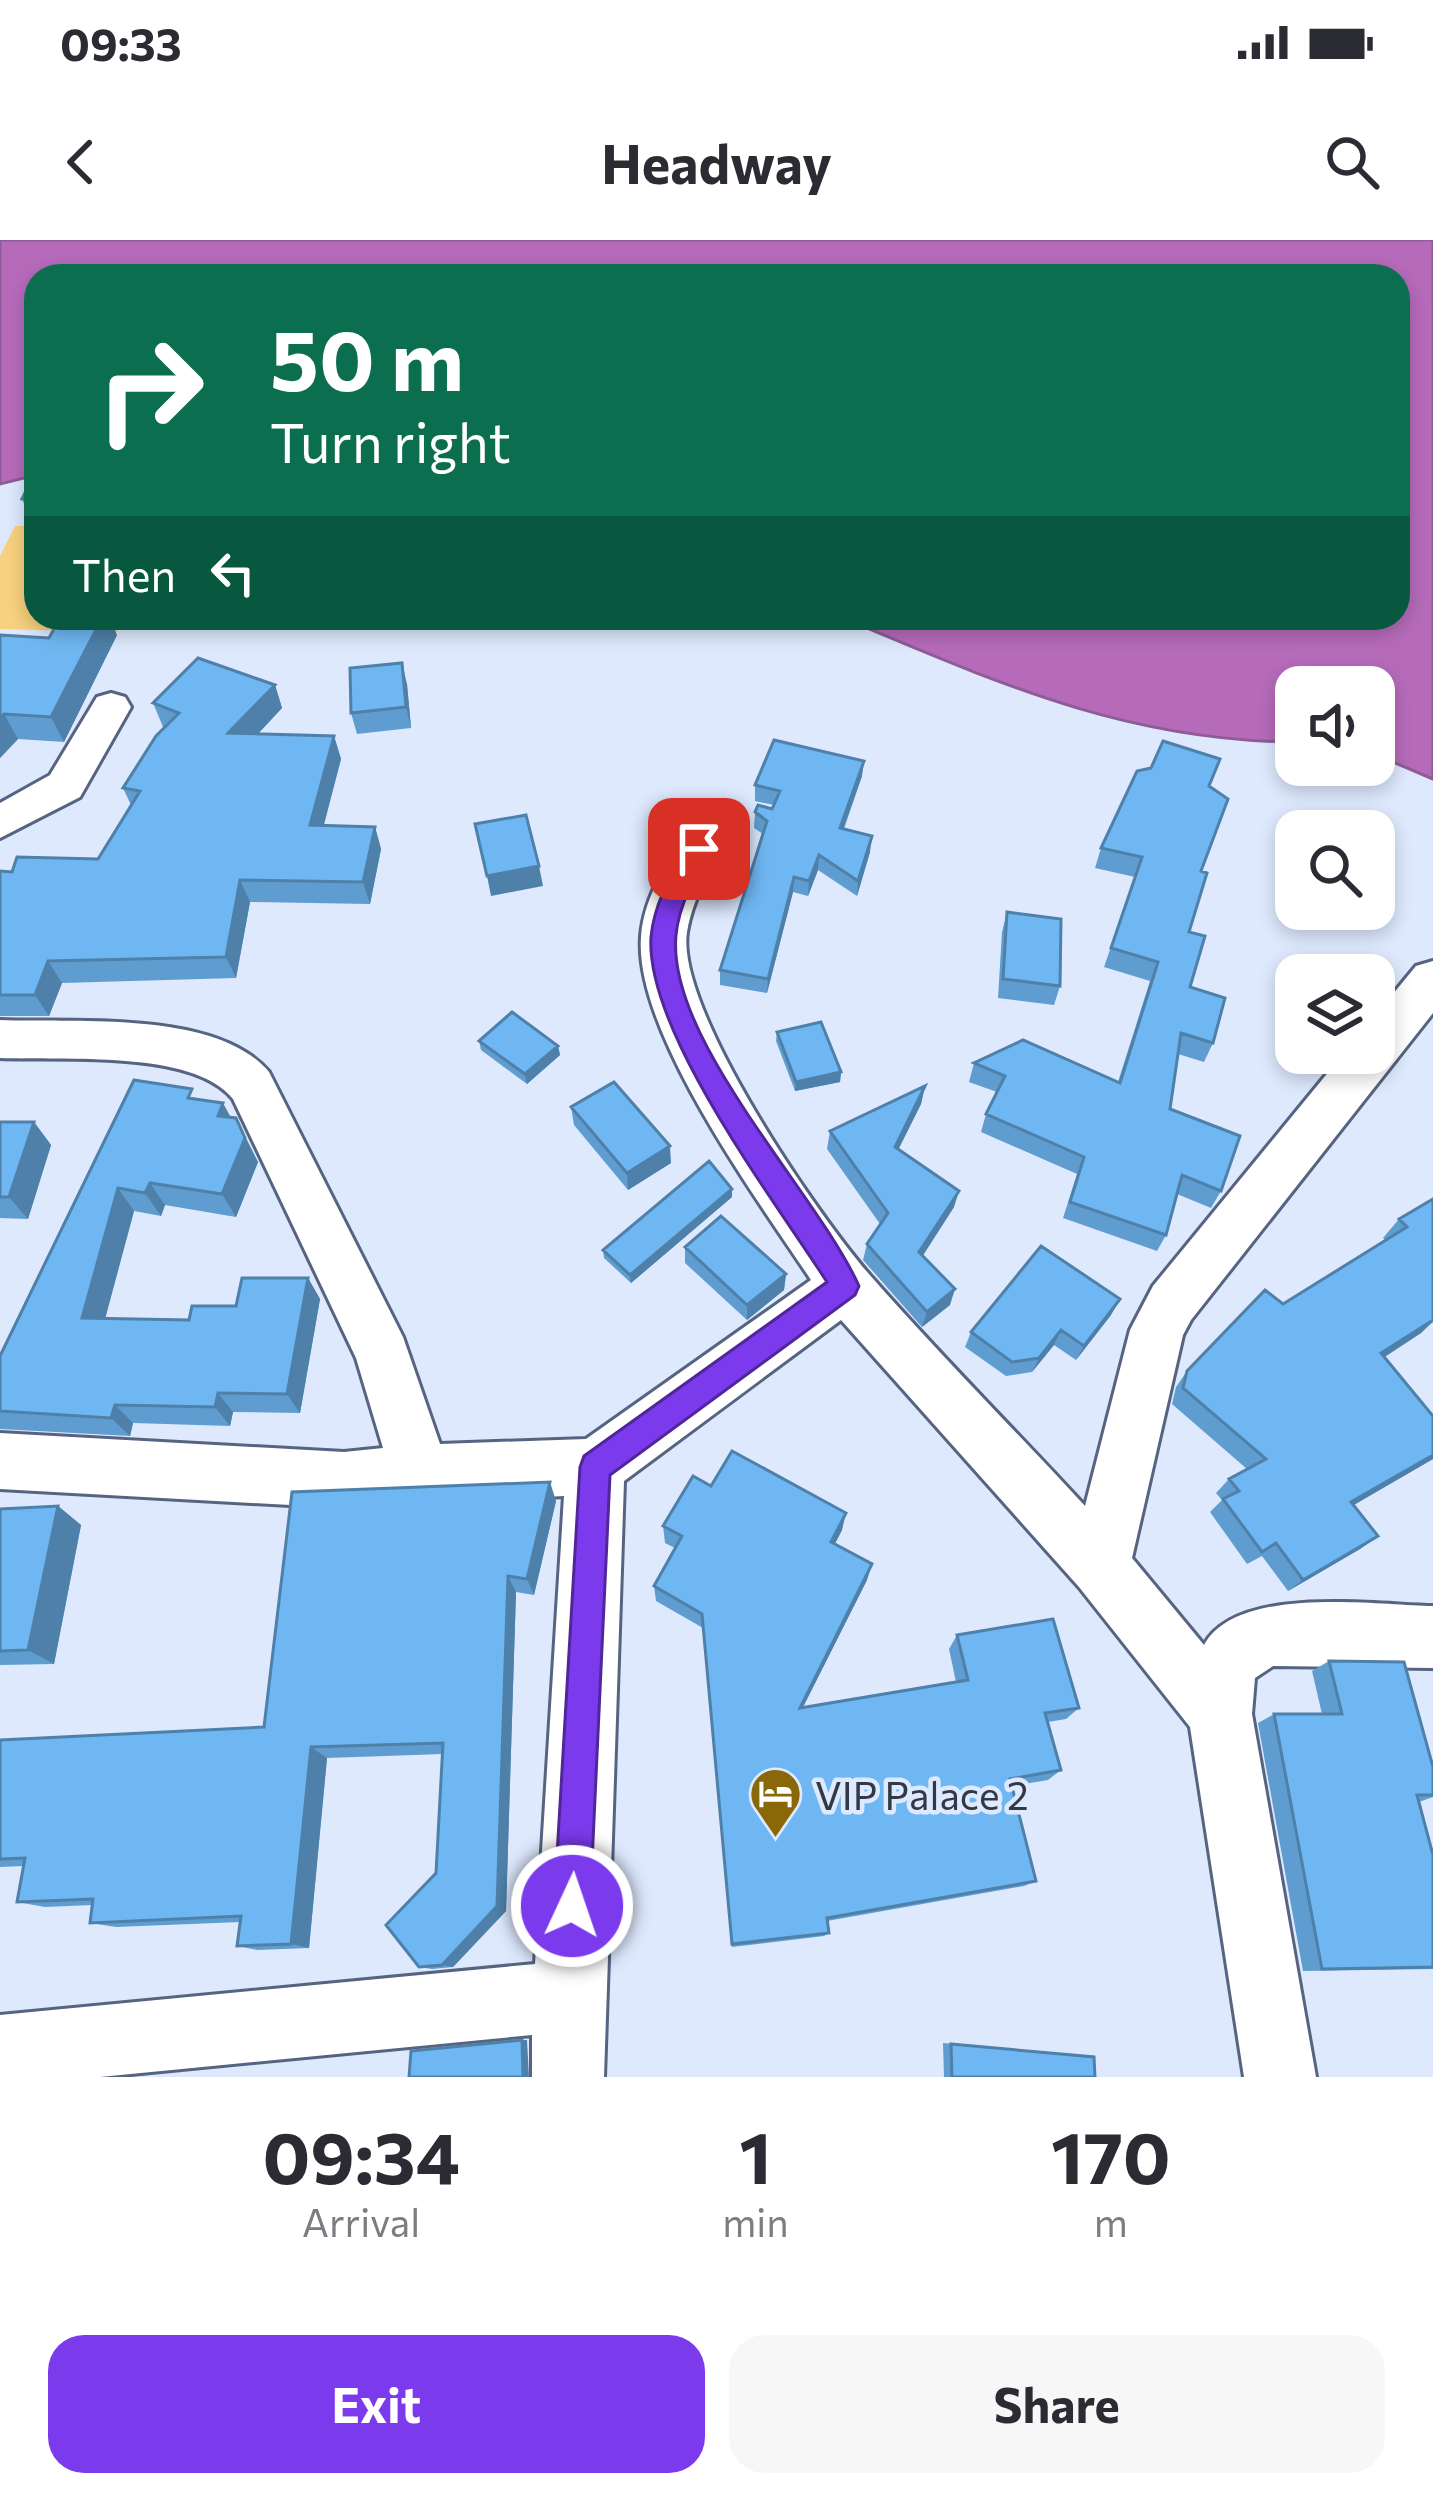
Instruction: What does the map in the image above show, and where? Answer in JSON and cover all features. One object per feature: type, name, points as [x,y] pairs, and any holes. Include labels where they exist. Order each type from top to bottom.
[{"type":"street","points":[[0,822],[65,786],[111,706]]},
{"type":"street","points":[[715,825],[683,874],[664,933],[665,969],[692,1045],[768,1172],[845,1286],[1100,1566],[1220,1714]]},
{"type":"street","points":[[1395,1027],[1433,979]]},
{"type":"street","points":[[0,1039],[188,1048],[236,1068],[252,1086],[383,1355],[420,1472]]},
{"type":"street","points":[[1100,1566],[1156,1330],[1357,1074]]},
{"type":"street","points":[[0,1461],[344,1480],[420,1472],[595,1467],[845,1286]]},
{"type":"street","points":[[568,2077],[595,1467]]},
{"type":"street","points":[[1280,2077],[1220,1714],[1222,1675],[1233,1653],[1247,1641],[1273,1635],[1433,1637]]},
{"type":"street","points":[[0,2051],[568,1996]]},
{"type":"shaded area","points":[[0,240],[1433,240],[1433,779],[1395,763],[1395,666],[1275,666],[1275,741],[1234,739],[1175,731],[1063,704],[872,630],[1410,630],[1410,264],[24,264],[24,478],[0,484]]},
{"type":"shaded area","points":[[15,526],[24,526],[24,630],[0,629],[0,556]]},
{"type":"building","points":[[53,630],[96,630],[51,717],[4,714],[0,718],[0,635],[49,638]]},
{"type":"building","points":[[198,658],[275,685],[228,733],[334,736],[310,825],[375,827],[363,882],[240,880],[226,957],[48,961],[35,995],[0,995],[0,871],[12,872],[17,857],[98,859],[140,791],[123,788],[156,736],[179,713],[153,703]]},
{"type":"building","points":[[402,663],[406,707],[351,713],[350,668]]},
{"type":"building","points":[[774,740],[864,761],[840,828],[872,836],[858,881],[819,855],[809,881],[794,877],[768,979],[720,970],[767,821],[755,812],[758,805],[772,809],[780,791],[755,785]]},
{"type":"building","points":[[1163,741],[1220,759],[1209,786],[1228,799],[1201,871],[1207,873],[1189,932],[1205,936],[1190,987],[1225,998],[1213,1043],[1181,1033],[1170,1109],[1240,1136],[1221,1191],[1182,1175],[1166,1235],[1070,1202],[1084,1157],[986,1114],[1005,1076],[974,1063],[1023,1040],[1120,1083],[1158,962],[1111,948],[1142,857],[1101,848],[1137,771],[1151,768]]},
{"type":"building","points":[[526,815],[539,866],[487,876],[475,824]]},
{"type":"building","points":[[1007,912],[1061,919],[1060,986],[1003,979]]},
{"type":"building","points":[[512,1012],[558,1046],[525,1074],[479,1041]]},
{"type":"building","points":[[821,1022],[841,1072],[796,1082],[777,1032]]},
{"type":"building","points":[[134,1080],[192,1089],[188,1098],[223,1103],[218,1116],[236,1118],[245,1138],[222,1194],[150,1183],[145,1193],[118,1188],[82,1318],[189,1320],[192,1306],[236,1306],[242,1278],[308,1278],[287,1394],[218,1393],[215,1407],[115,1405],[111,1418],[0,1411],[0,1356]]},
{"type":"building","points":[[614,1082],[670,1146],[627,1173],[571,1107]]},
{"type":"building","points":[[925,1086],[895,1147],[959,1191],[919,1252],[955,1289],[927,1312],[867,1244],[888,1213],[830,1131]]},
{"type":"building","points":[[0,1122],[34,1122],[9,1197],[0,1197]]},
{"type":"building","points":[[709,1161],[732,1189],[630,1275],[603,1250]]},
{"type":"building","points":[[1433,1199],[1433,1320],[1381,1353],[1433,1416],[1433,1455],[1351,1502],[1378,1536],[1303,1580],[1276,1543],[1262,1552],[1223,1499],[1239,1491],[1229,1479],[1266,1459],[1183,1388],[1187,1371],[1265,1290],[1283,1304],[1407,1227],[1399,1219]]},
{"type":"building","points":[[721,1216],[786,1274],[747,1305],[685,1247]]},
{"type":"building","points":[[1041,1246],[1120,1299],[1084,1346],[1061,1330],[1039,1358],[1012,1362],[971,1332]]},
{"type":"building","points":[[732,1451],[846,1513],[831,1542],[872,1564],[800,1708],[968,1680],[957,1635],[1053,1619],[1079,1708],[1045,1713],[1061,1770],[1010,1779],[1036,1881],[827,1918],[829,1933],[732,1944],[702,1614],[654,1586],[682,1536],[663,1526],[693,1476],[711,1486]]},
{"type":"building","points":[[550,1482],[527,1579],[508,1576],[497,1906],[442,1965],[419,1967],[386,1925],[436,1873],[443,1743],[311,1747],[291,1944],[237,1946],[241,1916],[90,1923],[93,1899],[17,1902],[25,1858],[0,1859],[0,1740],[264,1727],[292,1492]]},
{"type":"building","points":[[58,1506],[28,1650],[0,1651],[0,1509]]},
{"type":"building","points":[[1329,1661],[1404,1662],[1433,1767],[1433,1795],[1417,1795],[1433,1855],[1433,1967],[1322,1969],[1274,1714],[1342,1714]]},
{"type":"building","points":[[522,2040],[523,2077],[409,2077],[411,2051]]},
{"type":"building","points":[[951,2044],[1094,2057],[1095,2077],[952,2077]]},
{"type":"place","name":"VIP Palace 2","points":[[776,1840]]},
{"type":"route","points":[[572,1906],[595,1467],[845,1286],[715,1085],[676,1005],[665,969],[664,933],[683,874],[699,849]]}]
